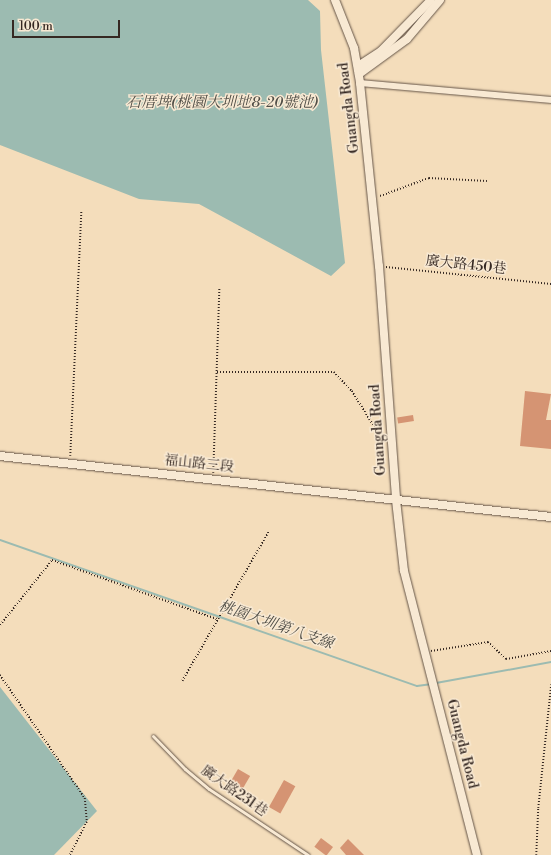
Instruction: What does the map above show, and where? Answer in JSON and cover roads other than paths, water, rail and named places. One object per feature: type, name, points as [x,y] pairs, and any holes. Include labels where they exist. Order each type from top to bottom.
[{"type":"street","name":"Guangda Road","points":[[335,0],[349,31],[359,74],[379,266],[396,500],[404,571],[477,855]]},
{"type":"street","points":[[359,74],[432,0]]},
{"type":"street","points":[[359,74],[407,39],[440,0]]},
{"type":"street","points":[[359,74],[551,100]]},
{"type":"street","name":"福山路三段","points":[[0,456],[551,517]]},
{"type":"lane","name":"廣大路231巷","points":[[153,736],[185,769],[209,788],[308,855]]},
{"type":"water","name":"石厝埤(桃園大圳地8-20號池)","points":[[0,0],[308,0],[320,11],[321,50],[345,263],[331,276],[199,204],[139,199],[0,145]]},
{"type":"water","points":[[0,687],[97,811],[54,855],[0,855]]},
{"type":"waterway","name":"桃園大圳第八支線","points":[[0,540],[417,686],[432,684]]},
{"type":"waterway","name":"桃園大圳第八支線","points":[[436,683],[551,662]]}]
